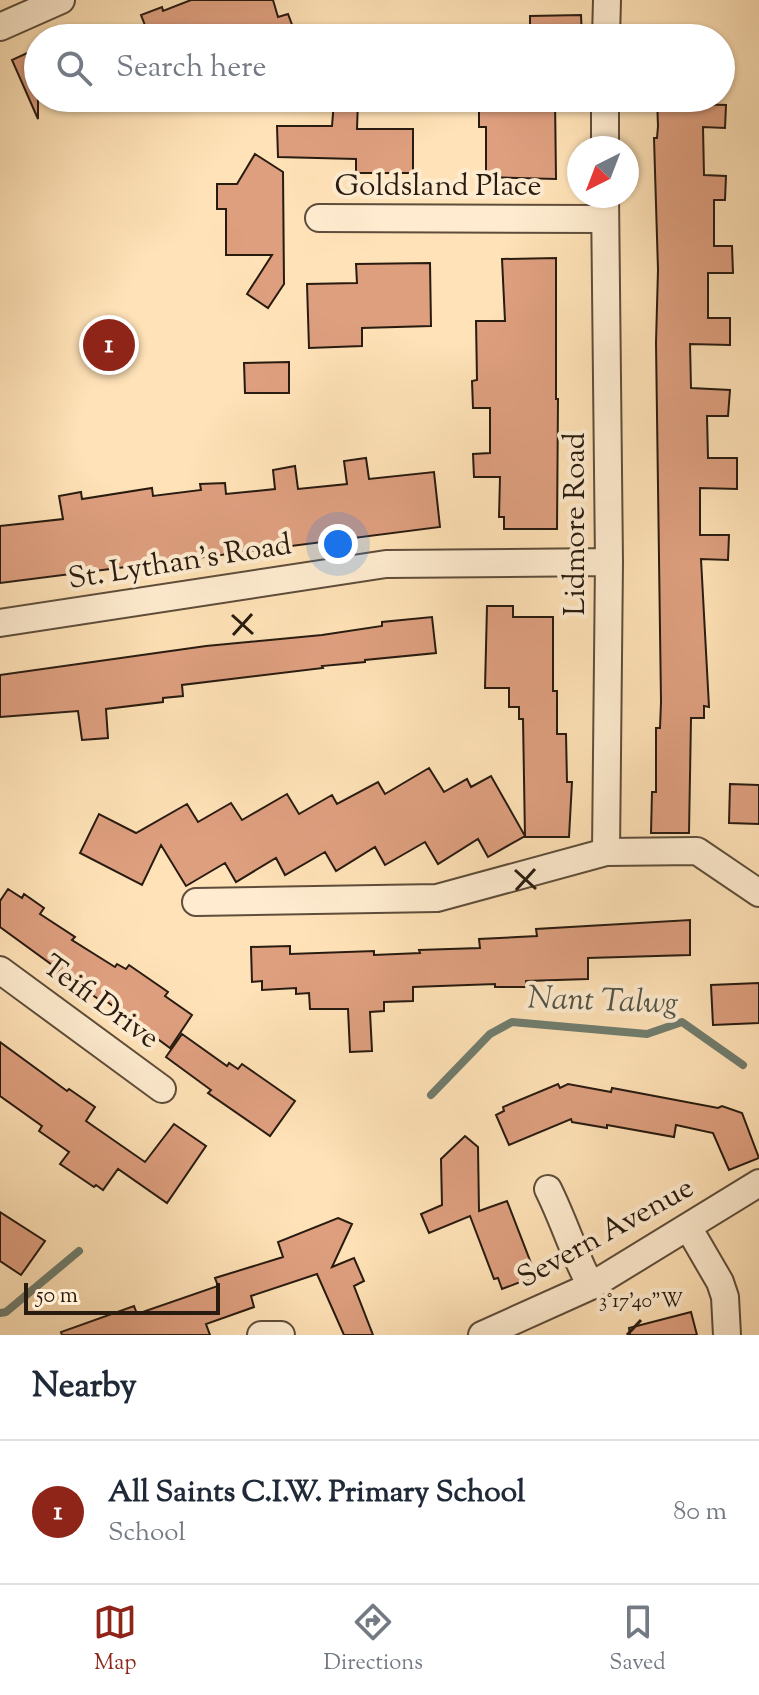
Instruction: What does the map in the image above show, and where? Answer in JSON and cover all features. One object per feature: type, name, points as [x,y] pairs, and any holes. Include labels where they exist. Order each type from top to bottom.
[{"type":"street","points":[[0,27],[61,0]]},
{"type":"street","points":[[606,24],[607,0]]},
{"type":"street","points":[[605,112],[605,136]]},
{"type":"street","name":"Goldsland Place","points":[[319,218],[605,208]]},
{"type":"street","name":"Lidmore Road","points":[[605,208],[609,562],[606,852]]},
{"type":"street","name":"St. Lythan's Road","points":[[0,623],[386,564],[609,562]]},
{"type":"street","points":[[196,902],[437,898],[606,852],[697,851],[759,893]]},
{"type":"street","name":"Teifi Drive","points":[[0,970],[162,1089]]},
{"type":"street","name":"Severn Avenue","points":[[482,1335],[591,1286],[759,1183]]},
{"type":"street","points":[[548,1189],[562,1215],[574,1254],[591,1286]]},
{"type":"street","points":[[688,1227],[720,1282],[725,1297],[727,1335]]},
{"type":"street","points":[[261,1335],[281,1335]]},
{"type":"building","points":[[191,0],[273,0],[278,17],[288,14],[292,24],[145,24],[141,15],[162,7],[163,11]]},
{"type":"building","points":[[581,15],[581,24],[530,24],[530,16]]},
{"type":"building","points":[[24,54],[24,87],[12,60]]},
{"type":"building","points":[[333,112],[358,112],[357,129],[413,129],[413,173],[356,173],[356,159],[278,157],[277,126],[332,126]]},
{"type":"building","points":[[479,112],[555,112],[556,179],[486,177],[486,127],[479,127]]},
{"type":"building","points":[[658,112],[726,112],[725,128],[703,127],[704,175],[726,176],[725,200],[714,200],[714,246],[732,246],[733,273],[708,273],[708,318],[730,318],[730,345],[690,344],[691,388],[730,390],[728,416],[707,416],[708,458],[737,458],[737,489],[700,488],[700,535],[729,535],[728,560],[701,559],[709,707],[704,706],[704,718],[691,718],[689,833],[651,833],[652,792],[656,792],[656,728],[660,728],[661,702],[654,138],[657,138]]},
{"type":"building","points":[[255,154],[283,172],[284,284],[268,308],[247,294],[272,255],[226,255],[226,209],[217,209],[217,184],[237,184]]},
{"type":"building","points":[[556,258],[557,529],[504,529],[504,517],[499,517],[500,477],[474,477],[473,454],[490,453],[490,408],[473,408],[472,381],[477,380],[476,321],[505,321],[502,259]]},
{"type":"building","points":[[430,263],[431,326],[362,328],[362,346],[309,348],[307,284],[357,283],[356,264]]},
{"type":"building","points":[[289,362],[289,393],[245,393],[244,363]]},
{"type":"building","points":[[366,458],[369,479],[434,472],[440,527],[0,583],[0,526],[63,519],[59,496],[81,492],[82,499],[152,488],[153,496],[201,490],[200,484],[225,483],[226,494],[275,489],[273,470],[295,466],[298,489],[347,484],[344,461]]},
{"type":"building","points":[[487,606],[513,606],[513,617],[553,617],[553,691],[557,691],[557,734],[566,734],[567,782],[572,782],[569,837],[525,837],[523,719],[519,719],[519,707],[509,707],[509,688],[485,688]]},
{"type":"building","points":[[432,617],[436,653],[182,685],[183,696],[163,698],[163,702],[106,709],[108,738],[82,740],[78,711],[0,717],[0,675],[206,646],[322,635],[382,626],[382,622]]},
{"type":"building","points":[[429,768],[444,792],[467,779],[471,787],[491,776],[525,836],[488,857],[478,839],[438,864],[425,842],[385,865],[375,847],[336,871],[325,852],[285,875],[276,858],[236,882],[225,863],[186,886],[161,845],[142,885],[80,853],[99,814],[136,833],[187,804],[198,822],[231,803],[242,820],[287,794],[299,814],[332,795],[337,804],[378,782],[385,794]]},
{"type":"building","points":[[730,784],[759,785],[759,824],[729,823]]},
{"type":"building","points":[[8,889],[22,898],[24,894],[44,908],[40,914],[75,937],[72,940],[115,967],[117,964],[126,969],[129,965],[168,992],[165,996],[192,1015],[170,1048],[106,1001],[104,1003],[87,994],[56,974],[59,970],[0,927],[0,901]]},
{"type":"building","points":[[690,920],[690,955],[588,958],[588,979],[526,981],[526,987],[495,987],[495,984],[413,987],[413,1001],[384,1002],[384,1011],[370,1012],[372,1051],[350,1052],[348,1009],[310,1009],[309,993],[296,994],[296,988],[262,990],[262,981],[252,982],[251,947],[290,946],[290,954],[420,953],[419,950],[480,948],[479,939],[537,936],[536,929]]},
{"type":"building","points":[[759,983],[759,1023],[713,1025],[711,985]]},
{"type":"building","points":[[182,1034],[227,1066],[229,1063],[238,1069],[242,1064],[295,1101],[270,1136],[208,1093],[211,1090],[166,1057]]},
{"type":"building","points":[[0,1042],[67,1091],[69,1089],[95,1107],[86,1121],[145,1162],[174,1124],[206,1146],[167,1203],[118,1169],[103,1190],[60,1164],[69,1152],[39,1131],[42,1126],[0,1096]]},
{"type":"building","points":[[558,1084],[560,1088],[568,1084],[611,1092],[612,1088],[718,1108],[722,1106],[742,1113],[759,1158],[729,1170],[713,1133],[676,1125],[674,1137],[572,1122],[571,1119],[509,1145],[496,1115],[504,1111],[503,1107]]},
{"type":"building","points":[[465,1136],[478,1147],[479,1211],[507,1201],[536,1276],[502,1289],[498,1278],[494,1279],[470,1216],[429,1233],[421,1214],[442,1205],[441,1159]]},
{"type":"building","points":[[0,1212],[45,1241],[21,1275],[0,1261]]},
{"type":"building","points":[[338,1218],[352,1224],[332,1267],[354,1258],[364,1281],[354,1286],[373,1335],[344,1335],[317,1274],[251,1296],[254,1307],[206,1324],[210,1335],[62,1335],[61,1332],[134,1306],[137,1314],[218,1286],[215,1278],[283,1257],[278,1242]]},
{"type":"building","points":[[691,1312],[697,1335],[630,1335],[629,1328]]},
{"type":"waterway","name":"Nant Talwg","points":[[431,1095],[490,1034],[512,1022],[647,1034],[682,1022],[743,1065]]},
{"type":"waterway","name":"Nant Talwg","points":[[0,1313],[6,1312],[79,1251]]},
{"type":"place","name":"All Saints C.I.W. Primary School","points":[[109,345]]}]
